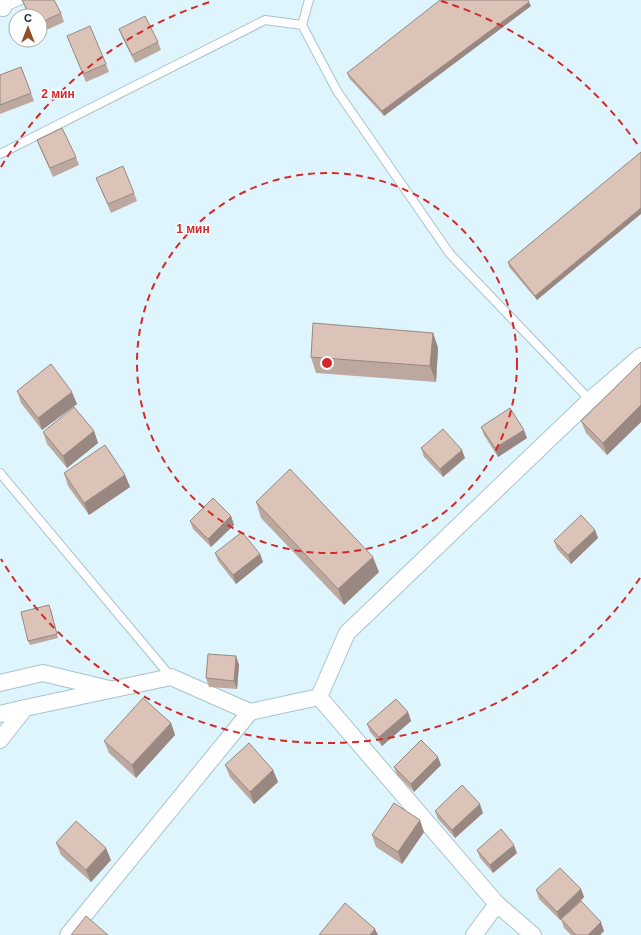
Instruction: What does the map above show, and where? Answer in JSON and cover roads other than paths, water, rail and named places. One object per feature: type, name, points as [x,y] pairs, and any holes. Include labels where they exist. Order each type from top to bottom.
[{"type":"street","points":[[319,697],[347,633],[590,400],[641,356]]},
{"type":"street","points":[[0,683],[43,673],[112,690]]},
{"type":"street","points":[[0,714],[171,677],[250,712],[319,697]]},
{"type":"street","points":[[319,697],[497,904],[533,935]]},
{"type":"street","points":[[0,740],[25,708]]},
{"type":"street","points":[[68,935],[250,712]]},
{"type":"street","points":[[474,935],[497,904]]},
{"type":"lane","points":[[2,6],[21,0]]},
{"type":"lane","points":[[309,0],[302,25],[337,91],[450,254],[590,400]]},
{"type":"lane","points":[[0,154],[266,20],[302,25]]},
{"type":"lane","points":[[0,473],[171,677]]}]
